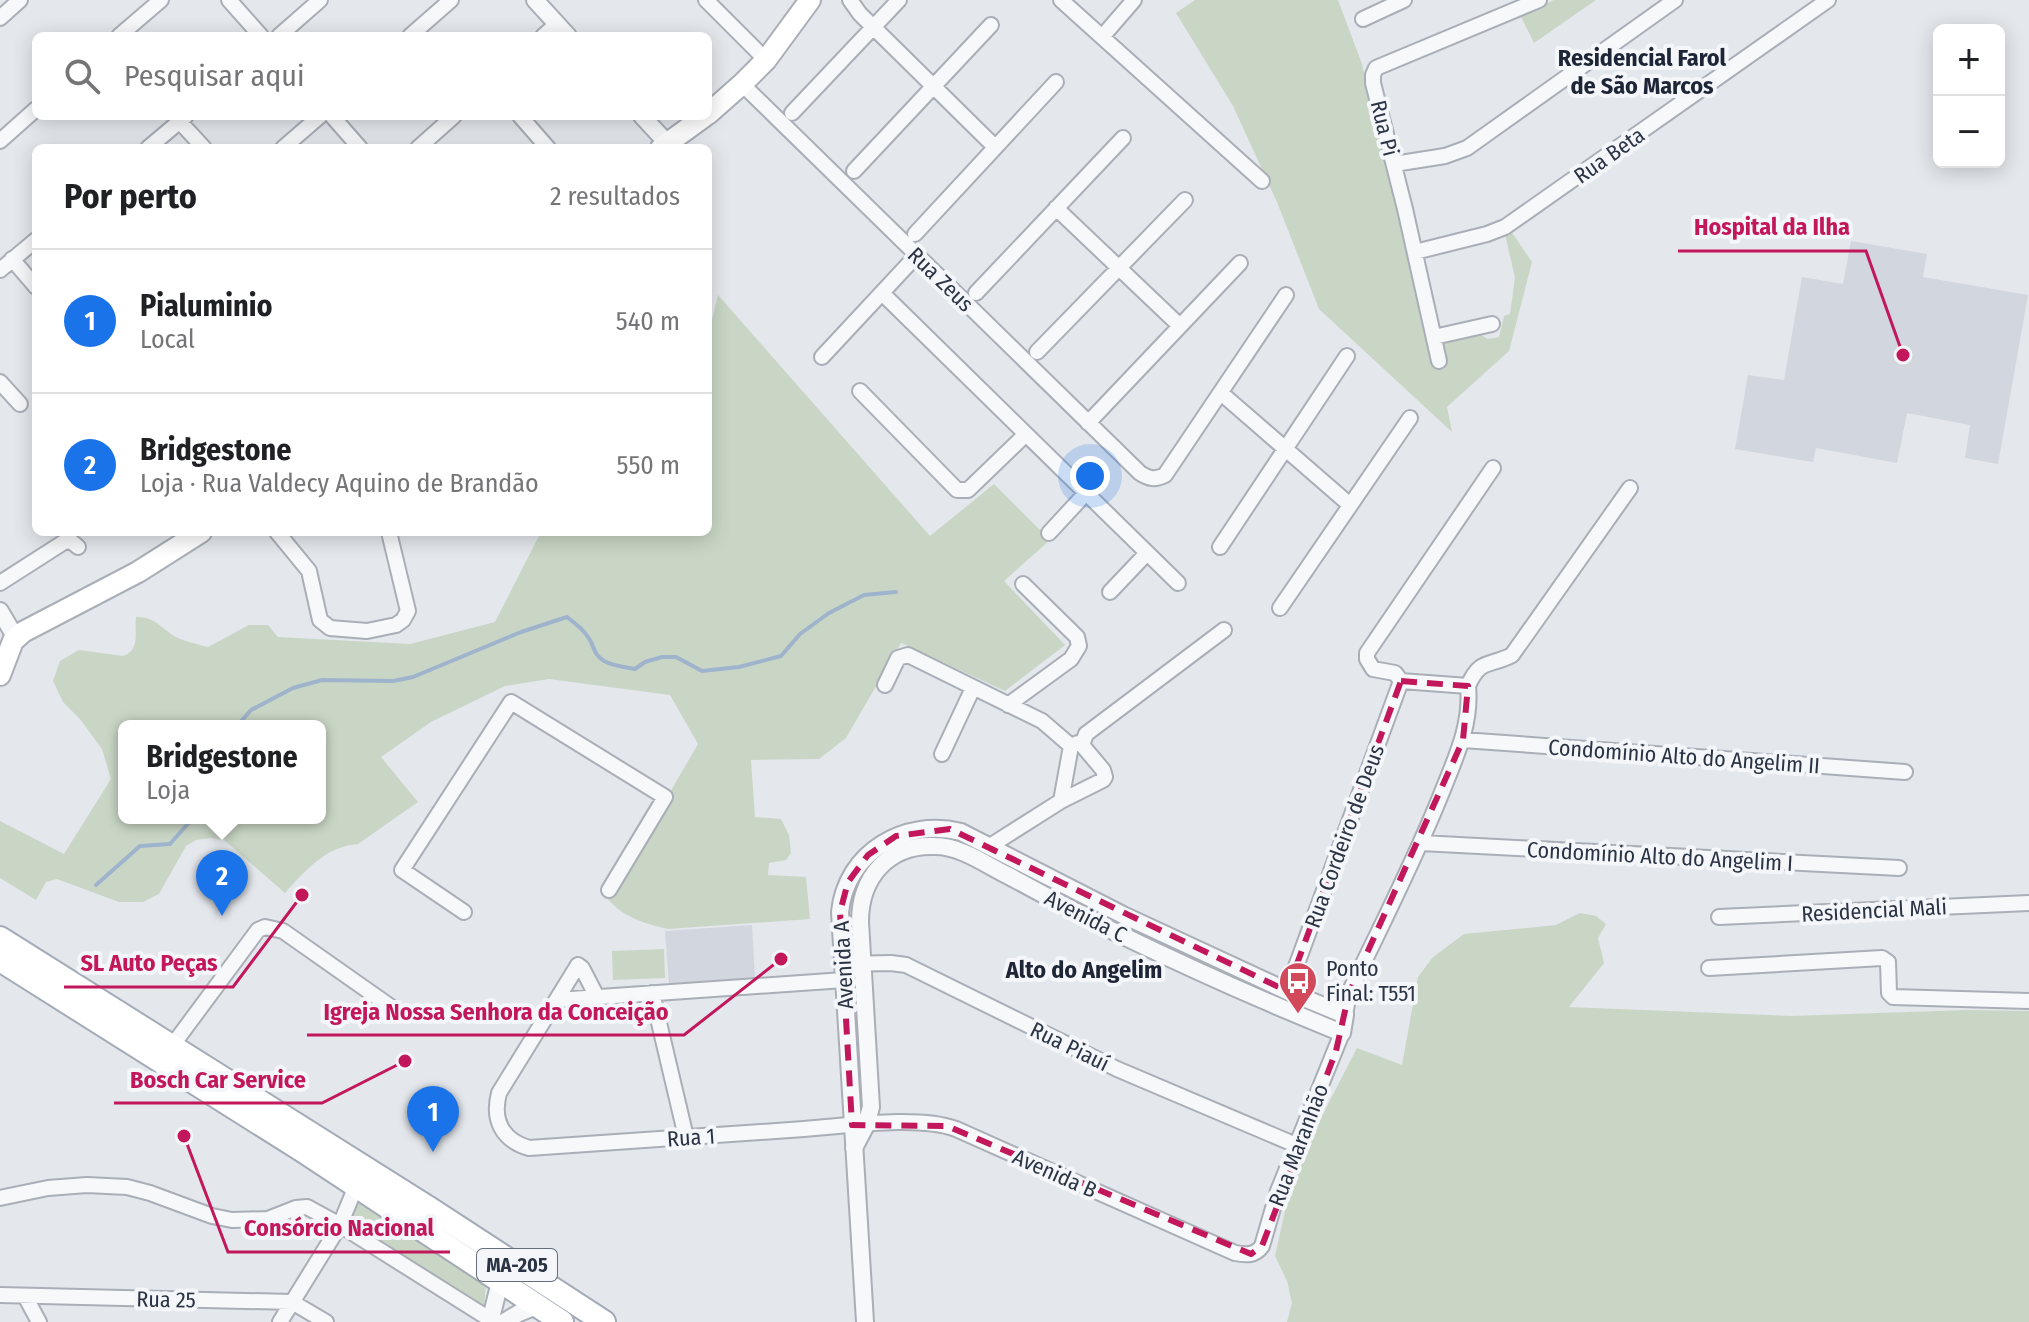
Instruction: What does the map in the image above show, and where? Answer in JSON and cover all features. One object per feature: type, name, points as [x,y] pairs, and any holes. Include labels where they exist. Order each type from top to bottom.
[{"type":"main road","points":[[712,110],[766,60],[810,0]]},
{"type":"main road","points":[[667,144],[699,120]]},
{"type":"main road","points":[[0,675],[16,638],[28,628],[138,572],[195,536]]},
{"type":"main road","name":"MA-205","points":[[0,938],[604,1322]]},
{"type":"main road","name":"MA-205","points":[[0,960],[356,1186],[562,1322]]},
{"type":"main road","points":[[500,1282],[507,1278],[519,1280],[588,1322]]},
{"type":"street","points":[[0,18],[20,0]]},
{"type":"street","points":[[229,0],[257,32]]},
{"type":"street","points":[[284,32],[320,0]]},
{"type":"street","points":[[415,32],[451,0]]},
{"type":"street","points":[[535,0],[562,30]]},
{"type":"street","points":[[706,0],[766,60]]},
{"type":"street","points":[[838,0],[860,14]]},
{"type":"street","points":[[850,0],[860,14],[995,147]]},
{"type":"street","points":[[792,113],[899,0]]},
{"type":"street","points":[[1061,0],[1262,181]]},
{"type":"street","points":[[1102,37],[1134,0]]},
{"type":"street","points":[[1363,19],[1404,0]]},
{"type":"street","name":"Rua Pi","points":[[1439,361],[1373,75],[1376,68],[1506,6],[1539,0]]},
{"type":"street","points":[[1394,164],[1445,156],[1467,148],[1652,6],[1675,0]]},
{"type":"street","name":"Rua Beta","points":[[1415,252],[1505,227],[1828,0]]},
{"type":"street","points":[[123,32],[157,1]]},
{"type":"street","points":[[854,171],[991,25]]},
{"type":"street","points":[[915,234],[1056,82]]},
{"type":"street","name":"Rua Zeus","points":[[742,84],[1140,473],[1157,479],[1165,475],[1221,393]]},
{"type":"street","points":[[0,141],[32,113]]},
{"type":"street","points":[[153,144],[182,120]]},
{"type":"street","points":[[184,120],[201,144]]},
{"type":"street","points":[[288,144],[315,120]]},
{"type":"street","points":[[336,120],[356,144]]},
{"type":"street","points":[[426,144],[450,120]]},
{"type":"street","points":[[524,120],[544,144]]},
{"type":"street","points":[[645,120],[663,144]]},
{"type":"street","points":[[976,293],[1123,138]]},
{"type":"street","points":[[1037,352],[1185,200]]},
{"type":"street","points":[[1056,208],[1180,326]]},
{"type":"street","points":[[0,270],[32,243]]},
{"type":"street","points":[[822,357],[917,255]]},
{"type":"street","points":[[12,259],[32,282]]},
{"type":"street","points":[[1088,423],[1240,263]]},
{"type":"street","points":[[882,293],[1178,583]]},
{"type":"street","points":[[1286,295],[1221,393],[1350,505]]},
{"type":"street","points":[[1434,337],[1492,324]]},
{"type":"street","points":[[1220,547],[1347,356]]},
{"type":"street","points":[[2,389],[20,404]]},
{"type":"street","points":[[860,391],[957,490],[968,490],[1026,434]]},
{"type":"street","points":[[1280,608],[1410,418]]},
{"type":"street","points":[[1468,686],[1401,681],[1395,673],[1373,669],[1367,653],[1493,468]]},
{"type":"street","points":[[1342,1033],[1349,993],[1421,843],[1463,740],[1470,697],[1468,686],[1474,672],[1512,655],[1630,488]]},
{"type":"street","points":[[1049,533],[1086,493]]},
{"type":"street","points":[[280,536],[309,571],[320,620],[330,628],[367,631],[396,625],[408,611],[390,536]]},
{"type":"street","points":[[0,583],[64,542],[71,541],[78,547]]},
{"type":"street","points":[[1110,592],[1147,553]]},
{"type":"street","points":[[1008,705],[1071,659],[1079,646],[1077,637],[1023,584]]},
{"type":"street","points":[[0,611],[16,638]]},
{"type":"street","points":[[1061,801],[1077,746],[1086,734],[1224,630]]},
{"type":"street","points":[[885,685],[898,658],[908,655],[1042,721],[1077,746],[1103,770],[1105,777],[1099,782],[1061,801],[990,846]]},
{"type":"street","name":"Rua Cordeiro de Deus","points":[[1287,991],[1401,681]]},
{"type":"street","points":[[942,754],[973,688]]},
{"type":"street","points":[[464,912],[402,870],[511,702],[665,797],[609,890]]},
{"type":"street","name":"Condomínio Alto do Angelim II","points":[[1463,740],[1905,772]]},
{"type":"street","name":"Avenida C","points":[[926,828],[961,832],[1123,915],[1345,1015]]},
{"type":"street","name":"Avenida A","points":[[865,1322],[854,1148],[859,1125],[843,972],[841,900],[855,871],[868,855],[896,836],[926,828]]},
{"type":"street","name":"Condomínio Alto do Angelim I","points":[[1421,843],[1899,868]]},
{"type":"street","name":"Avenida C","points":[[901,852],[933,845],[962,852],[1115,932],[1342,1033]]},
{"type":"street","name":"Avenida A","points":[[859,1125],[871,1107],[860,909],[864,888],[878,868],[901,852]]},
{"type":"street","name":"Residencial Mali","points":[[1719,917],[2029,903]]},
{"type":"street","points":[[1115,932],[1123,915]]},
{"type":"street","points":[[172,1046],[258,930],[265,927],[283,931],[401,1014]]},
{"type":"street","points":[[1709,968],[1882,958],[1888,962],[1889,993],[1893,997],[2029,1001]]},
{"type":"street","name":"Rua Piauí","points":[[557,1000],[843,972],[862,963],[906,965],[1117,1069],[1296,1145]]},
{"type":"street","points":[[557,1000],[578,965],[597,997]]},
{"type":"street","points":[[652,993],[686,1137]]},
{"type":"street","name":"Rua 1","points":[[557,1000],[497,1099],[497,1116],[502,1131],[513,1142],[529,1148],[859,1125]]},
{"type":"street","name":"Rua Maranhão","points":[[1251,1254],[1262,1246],[1278,1191],[1342,1033]]},
{"type":"street","name":"Avenida B","points":[[859,1125],[920,1122],[947,1126],[1235,1253],[1251,1254]]},
{"type":"street","points":[[0,1198],[48,1188],[87,1185],[127,1187],[232,1220],[268,1219],[302,1207],[313,1209],[495,1322]]},
{"type":"street","points":[[280,1322],[340,1225],[356,1186]]},
{"type":"street","points":[[495,1322],[500,1282]]},
{"type":"street","name":"Rua 25","points":[[0,1295],[292,1302],[326,1322]]},
{"type":"street","points":[[25,1296],[39,1322]]},
{"type":"street","points":[[495,1322],[536,1306]]},
{"type":"highlighted area","points":[[1401,681],[1468,686],[1463,740],[1349,993],[1336,1051],[1262,1246],[1251,1254],[947,1126],[852,1125],[840,912],[848,882],[868,855],[896,836],[950,829],[1287,991]]},
{"type":"shaded area","points":[[1851,241],[1927,254],[1923,277],[2028,295],[1998,464],[1965,458],[1970,425],[1907,413],[1897,463],[1816,448],[1813,462],[1735,449],[1748,375],[1784,380],[1802,277],[1843,284]]},
{"type":"shaded area","points":[[752,925],[755,979],[669,984],[665,931]]},
{"type":"green space","points":[[1195,0],[1338,0],[1362,64],[1431,344],[1477,333],[1488,339],[1499,337],[1504,316],[1510,314],[1515,278],[1505,234],[1511,231],[1532,262],[1509,351],[1447,407],[1452,432],[1319,309],[1277,202],[1233,106],[1176,13]]},
{"type":"green space","points":[[1554,0],[1596,0],[1534,43],[1520,15]]},
{"type":"green space","points":[[718,295],[930,536],[994,484],[1050,540],[1004,581],[1065,645],[1005,691],[901,643],[846,738],[819,759],[751,760],[755,817],[781,819],[789,835],[791,853],[786,860],[769,863],[768,875],[806,877],[810,919],[668,929],[620,911],[608,899],[698,744],[670,695],[549,679],[505,686],[431,722],[381,757],[418,802],[358,844],[336,849],[326,855],[308,868],[285,893],[224,840],[210,838],[196,840],[186,846],[159,894],[143,902],[119,902],[57,879],[46,882],[36,900],[0,878],[0,821],[64,854],[111,779],[102,749],[63,702],[53,681],[60,661],[79,650],[123,656],[129,653],[136,640],[136,617],[153,621],[180,639],[208,647],[249,625],[268,625],[278,637],[410,644],[495,622],[539,536],[712,536],[712,320]]},
{"type":"green space","points":[[1580,913],[1596,916],[1606,924],[1598,938],[1604,963],[1569,1007],[1792,1016],[2029,1011],[2029,1322],[1287,1322],[1292,1303],[1287,1281],[1275,1256],[1290,1188],[1308,1143],[1357,1048],[1402,1065],[1418,977],[1433,957],[1464,934],[1556,925]]},
{"type":"green space","points":[[664,949],[665,978],[613,980],[612,951]]},
{"type":"green space","points":[[357,1199],[486,1283],[484,1311],[349,1223]]},
{"type":"waterway","points":[[242,720],[251,710],[293,688],[322,680],[393,681],[413,677],[521,632],[567,617],[585,633],[599,657],[611,664],[635,669],[662,657],[676,657],[702,671],[739,667],[781,656],[800,634],[829,613],[864,595],[896,592]]},
{"type":"waterway","points":[[96,885],[140,846],[170,844],[188,824]]},
{"type":"place","name":"Hospital da Ilha","points":[[1903,355]]},
{"type":"place","name":"SL Auto Peças","points":[[302,895]]},
{"type":"place","name":"Bridgestone","points":[[222,916]]},
{"type":"place","name":"Igreja Nossa Senhora da Conceição","points":[[781,959]]},
{"type":"place","name":"Ponto Final: T551","points":[[1298,1015]]},
{"type":"place","name":"Bosch Car Service","points":[[405,1061]]},
{"type":"place","name":"Consórcio Nacional","points":[[184,1136]]},
{"type":"place","name":"Pialuminio","points":[[433,1152]]},
{"type":"district","name":"Residencial Farol de São Marcos","points":[[1642,72]]},
{"type":"district","name":"Alto do Angelim","points":[[1084,970]]}]
